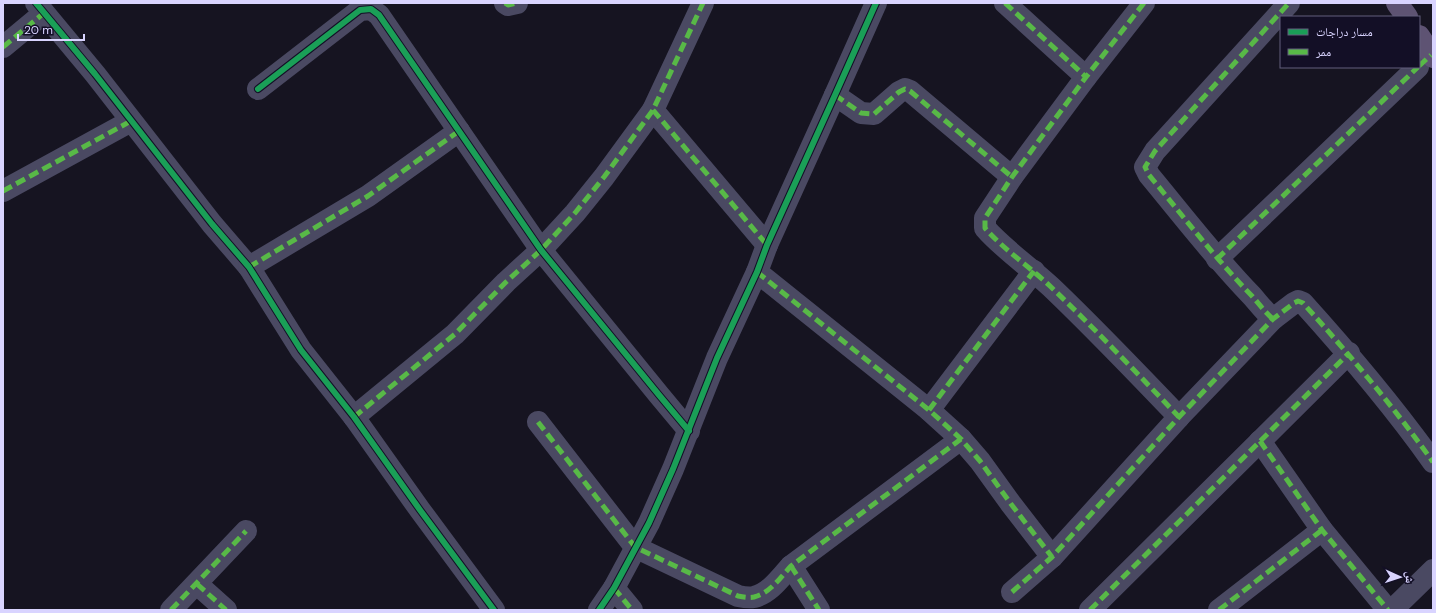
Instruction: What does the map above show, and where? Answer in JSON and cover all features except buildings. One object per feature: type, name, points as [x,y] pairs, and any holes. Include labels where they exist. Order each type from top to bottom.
[{"type":"main road","points":[[1420,40],[1425,61]]},
{"type":"street","points":[[505,3],[508,5],[517,3]]},
{"type":"street","points":[[354,417],[455,334],[506,282],[541,250],[575,212],[599,183],[653,110],[703,3]]},
{"type":"street","points":[[599,610],[614,588],[649,523],[689,431],[717,358],[757,272],[767,245],[876,3]]},
{"type":"street","points":[[1005,3],[1086,77]]},
{"type":"street","points":[[1144,3],[1086,77],[1012,177],[985,218],[985,228],[991,236],[1034,270],[1085,319],[1180,418]]},
{"type":"street","points":[[1272,319],[1217,259],[1149,175],[1145,167],[1155,151],[1289,3]]},
{"type":"street","points":[[258,89],[360,10],[373,6],[541,250],[689,431]]},
{"type":"street","points":[[3,47],[40,8],[95,74],[212,224],[249,267],[301,350],[354,417],[494,610]]},
{"type":"street","points":[[1217,259],[1418,68]]},
{"type":"street","points":[[835,95],[862,113],[874,114],[899,92],[905,89],[910,91],[1012,177]]},
{"type":"street","points":[[653,110],[767,245]]},
{"type":"street","points":[[3,191],[131,121]]},
{"type":"street","points":[[249,267],[368,196],[459,131]]},
{"type":"street","points":[[929,410],[1034,270]]},
{"type":"street","points":[[757,272],[929,410],[961,439],[980,461],[1010,504],[1052,557]]},
{"type":"street","points":[[1012,592],[1052,557],[1272,319],[1298,301],[1303,303],[1349,353],[1404,422],[1433,462]]},
{"type":"street","points":[[1090,610],[1349,353]]},
{"type":"street","points":[[538,422],[635,547],[738,596],[753,597],[763,593],[773,586],[791,566],[961,439]]},
{"type":"street","points":[[1260,441],[1322,530],[1388,610]]},
{"type":"street","points":[[1219,610],[1322,530]]},
{"type":"street","points":[[171,610],[246,532]]},
{"type":"street","points":[[791,566],[819,610]]},
{"type":"street","points":[[1392,610],[1433,570]]},
{"type":"street","points":[[197,584],[226,610]]},
{"type":"street","points":[[614,588],[632,610]]},
{"type":"marked path","points":[[505,3],[508,5],[517,3]]},
{"type":"marked path","points":[[354,417],[455,334],[506,282],[541,250],[575,213],[604,177],[653,110],[703,3]]},
{"type":"marked path","points":[[1005,3],[1086,77]]},
{"type":"marked path","points":[[1144,3],[1086,77],[1012,177],[985,218],[985,228],[1067,303],[1116,351],[1179,417]]},
{"type":"marked path","points":[[1273,319],[1212,252],[1149,175],[1145,167],[1155,151],[1289,3]]},
{"type":"marked path","points":[[3,47],[44,13]]},
{"type":"marked path","points":[[1420,65],[1431,55]]},
{"type":"marked path","points":[[1217,259],[1417,68]]},
{"type":"marked path","points":[[835,95],[861,113],[874,114],[899,92],[905,89],[910,91],[1012,177]]},
{"type":"marked path","points":[[653,110],[767,245]]},
{"type":"marked path","points":[[3,191],[131,121]]},
{"type":"marked path","points":[[249,267],[368,196],[459,131]]},
{"type":"marked path","points":[[929,410],[1034,271]]},
{"type":"marked path","points":[[757,272],[929,410],[961,439],[980,461],[1052,557]]},
{"type":"marked path","points":[[1012,592],[1052,557],[1179,417],[1273,319],[1298,301],[1303,303],[1354,361],[1433,462]]},
{"type":"marked path","points":[[1090,610],[1349,353]]},
{"type":"marked path","points":[[538,422],[635,547],[738,596],[748,597],[760,595],[770,589],[791,566],[961,439]]},
{"type":"marked path","points":[[1260,441],[1322,530],[1388,610]]},
{"type":"marked path","points":[[1219,610],[1322,530]]},
{"type":"marked path","points":[[171,610],[246,531]]},
{"type":"marked path","points":[[791,566],[819,610]]},
{"type":"marked path","points":[[197,584],[226,610]]},
{"type":"marked path","points":[[614,588],[632,610]]},
{"type":"cycle path","points":[[36,3],[95,74],[212,224],[249,267],[301,350],[354,417],[494,610]]},
{"type":"cycle path","points":[[599,610],[614,588],[649,523],[673,469],[717,358],[757,272],[767,245],[876,3]]},
{"type":"cycle path","points":[[258,89],[360,10],[371,9],[379,15],[541,250],[689,431]]}]
